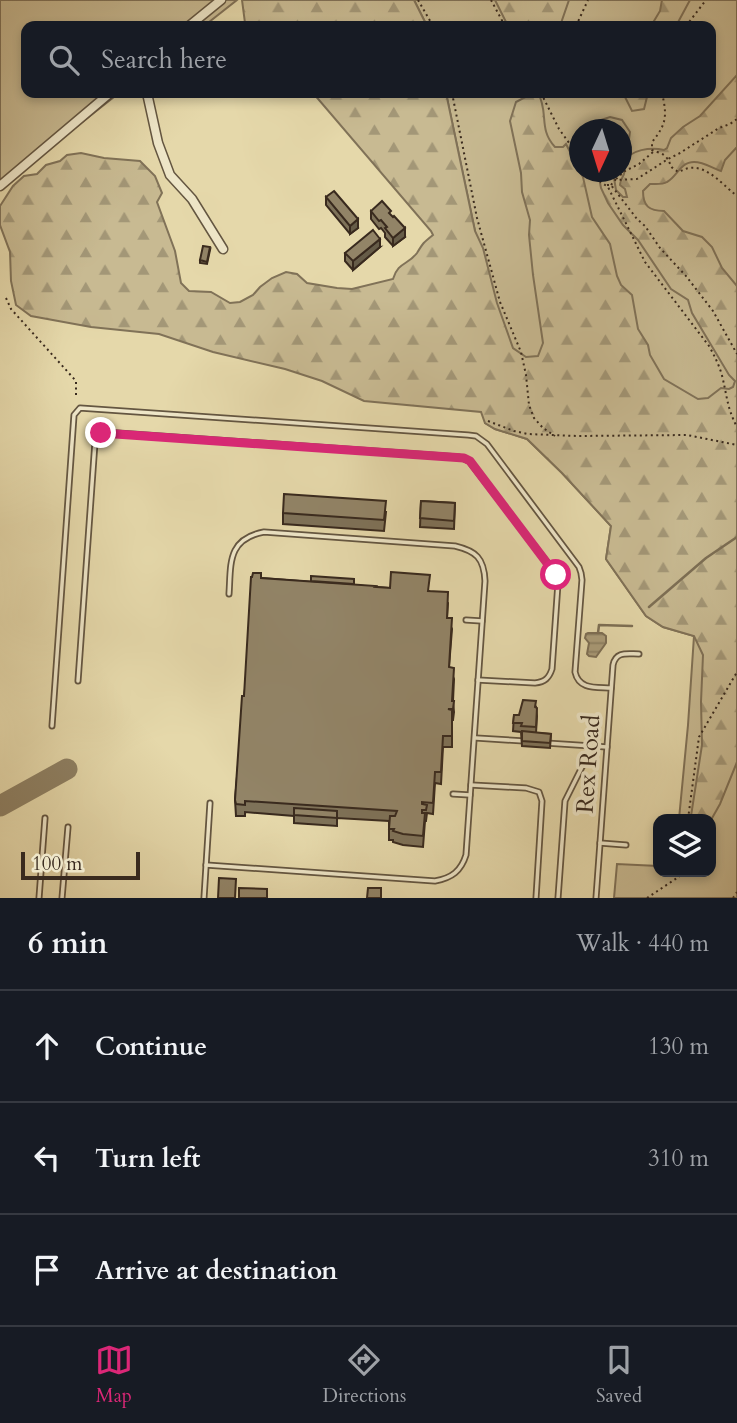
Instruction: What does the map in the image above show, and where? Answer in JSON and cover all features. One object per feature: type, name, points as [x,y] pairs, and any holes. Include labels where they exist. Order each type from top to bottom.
[{"type":"street","points":[[195,21],[221,0]]},
{"type":"street","points":[[0,186],[104,98]]},
{"type":"street","points":[[148,98],[158,143],[170,175],[192,199],[223,249]]},
{"type":"lane","points":[[52,726],[74,415],[80,408],[481,438],[579,567],[582,580],[576,678],[585,686],[611,688]]},
{"type":"lane","points":[[78,681],[94,443],[97,436],[104,432],[459,457],[470,461],[558,578],[552,669],[547,680],[535,683],[478,680]]},
{"type":"lane","points":[[206,865],[435,881],[447,879],[456,873],[463,865],[466,855],[485,581],[482,562],[475,554],[455,545],[264,532],[251,535],[238,545],[233,553],[229,594]]},
{"type":"lane","points":[[466,620],[482,621]]},
{"type":"lane","name":"Rex Road","points":[[596,898],[613,665],[617,656],[625,653],[639,654]]},
{"type":"lane","points":[[475,738],[531,742]]},
{"type":"lane","points":[[541,743],[607,747]]},
{"type":"lane","points":[[558,898],[565,801],[582,767],[597,746]]},
{"type":"lane","points":[[471,785],[526,788],[538,792],[542,802],[536,898]]},
{"type":"lane","points":[[453,794],[470,795]]},
{"type":"lane","points":[[204,898],[210,803]]},
{"type":"lane","points":[[39,898],[45,818]]},
{"type":"lane","points":[[62,898],[68,827]]},
{"type":"lane","points":[[600,844],[626,845]]},
{"type":"path","points":[[418,0],[430,21]]},
{"type":"path","points":[[491,0],[502,21]]},
{"type":"path","points":[[578,21],[588,0]]},
{"type":"path","points":[[690,21],[706,0]]},
{"type":"path","points":[[453,98],[477,218],[500,302],[521,352],[529,405],[534,418],[555,436]]},
{"type":"path","points":[[544,98],[569,144]]},
{"type":"path","points":[[663,98],[665,121],[661,132],[652,142],[654,151],[664,154],[669,166],[675,171],[690,167],[704,170],[737,196]]},
{"type":"path","points":[[632,179],[637,179],[737,119]]},
{"type":"path","points":[[632,168],[654,151]]},
{"type":"path","points":[[600,182],[611,185]]},
{"type":"path","points":[[606,185],[645,262],[709,346],[716,359],[724,382],[727,403],[737,426]]},
{"type":"path","points":[[611,185],[713,311],[737,354]]},
{"type":"path","points":[[6,298],[11,309],[76,381],[76,395]]},
{"type":"path","points":[[488,421],[528,434],[687,435],[737,445]]},
{"type":"path","points":[[689,814],[699,737],[737,672]]},
{"type":"path","points":[[648,898],[679,877]]},
{"type":"path","points":[[733,898],[737,892]]},
{"type":"green space","points":[[0,0],[237,0],[210,21],[21,21],[21,98],[113,98],[0,187]]},
{"type":"green space","points":[[242,0],[414,0],[424,21],[245,21]]},
{"type":"green space","points":[[414,0],[737,0],[737,898],[614,898],[617,864],[653,866],[653,877],[716,877],[716,814],[679,814],[694,636],[663,627],[646,616],[606,559],[611,526],[527,439],[485,423],[475,231],[447,98],[716,98],[716,21],[424,21]]},
{"type":"green space","points":[[495,0],[569,0],[562,21],[506,21]]},
{"type":"green space","points":[[662,0],[690,0],[679,21],[654,21]]},
{"type":"green space","points":[[737,75],[737,147],[725,160],[721,171],[701,163],[689,163],[667,182],[650,184],[643,191],[648,207],[664,211],[683,231],[702,237],[712,247],[722,268],[737,286],[737,762],[714,814],[691,814],[702,745],[703,655],[694,636],[663,627],[646,616],[606,559],[611,526],[527,439],[495,429],[485,423],[481,412],[364,401],[322,381],[213,352],[159,334],[91,327],[31,316],[16,305],[11,281],[10,252],[0,225],[0,206],[13,186],[24,176],[37,174],[46,165],[60,161],[67,155],[81,153],[140,161],[155,176],[162,193],[157,202],[175,251],[181,283],[189,291],[211,292],[230,303],[240,302],[253,295],[272,278],[286,272],[297,274],[307,283],[352,289],[393,279],[400,266],[414,257],[423,243],[433,235],[317,98],[447,98],[475,231],[483,248],[497,303],[513,348],[526,357],[538,356],[543,343],[533,275],[530,220],[522,192],[521,173],[510,121],[516,102],[524,98],[540,98],[547,134],[555,147],[563,147],[566,144],[569,150],[569,182],[584,182],[592,217],[610,244],[621,285],[632,295],[638,329],[648,345],[650,355],[664,379],[698,399],[708,398],[721,388],[733,387],[735,381],[692,313],[688,300],[671,289],[638,240],[623,225],[608,203],[600,182],[615,182],[616,190],[623,197],[627,197],[625,189],[620,185],[621,182],[632,182],[632,154],[641,150],[664,150],[671,138],[700,116]]},
{"type":"green space","points":[[626,98],[647,98],[644,109],[632,111]]},
{"type":"shaded area","points":[[588,633],[602,633],[606,636],[606,643],[596,657],[587,654],[589,643],[585,638]]},
{"type":"building","points":[[334,191],[358,219],[350,226],[326,197]]},
{"type":"building","points":[[382,201],[391,211],[389,213],[405,228],[393,238],[385,228],[387,227],[371,211]]},
{"type":"building","points":[[373,230],[380,239],[353,261],[345,253]]},
{"type":"building","points":[[203,246],[210,247],[207,262],[200,260]]},
{"type":"building","points":[[284,494],[386,501],[384,520],[283,513]]},
{"type":"building","points":[[421,501],[455,503],[454,521],[420,518]]},
{"type":"building","points":[[391,572],[430,575],[428,591],[448,592],[447,618],[452,618],[449,667],[454,668],[454,701],[453,709],[448,709],[452,710],[452,736],[443,736],[441,772],[435,772],[433,803],[422,802],[427,805],[426,810],[422,810],[422,813],[425,813],[423,836],[389,829],[390,816],[395,816],[397,811],[245,801],[245,805],[236,804],[253,573],[261,573],[261,578],[390,588]]},
{"type":"building","points":[[311,576],[354,579],[354,584],[311,581]]},
{"type":"building","points":[[523,700],[536,701],[536,727],[513,723],[514,715],[519,715]]},
{"type":"building","points":[[522,731],[551,734],[550,743],[522,741]]},
{"type":"building","points":[[294,808],[337,811],[337,818],[294,815]]},
{"type":"building","points":[[219,878],[236,879],[235,898],[218,898]]},
{"type":"building","points":[[239,888],[267,889],[267,898],[239,898]]},
{"type":"building","points":[[368,888],[381,888],[381,898],[367,898]]},
{"type":"waterway","points":[[649,607],[706,558],[737,537]]},
{"type":"waterway","points":[[598,633],[599,625],[632,626]]},
{"type":"taxiway","points":[[0,806],[67,769]]},
{"type":"route","points":[[101,433],[464,458],[470,461],[556,575]]}]
